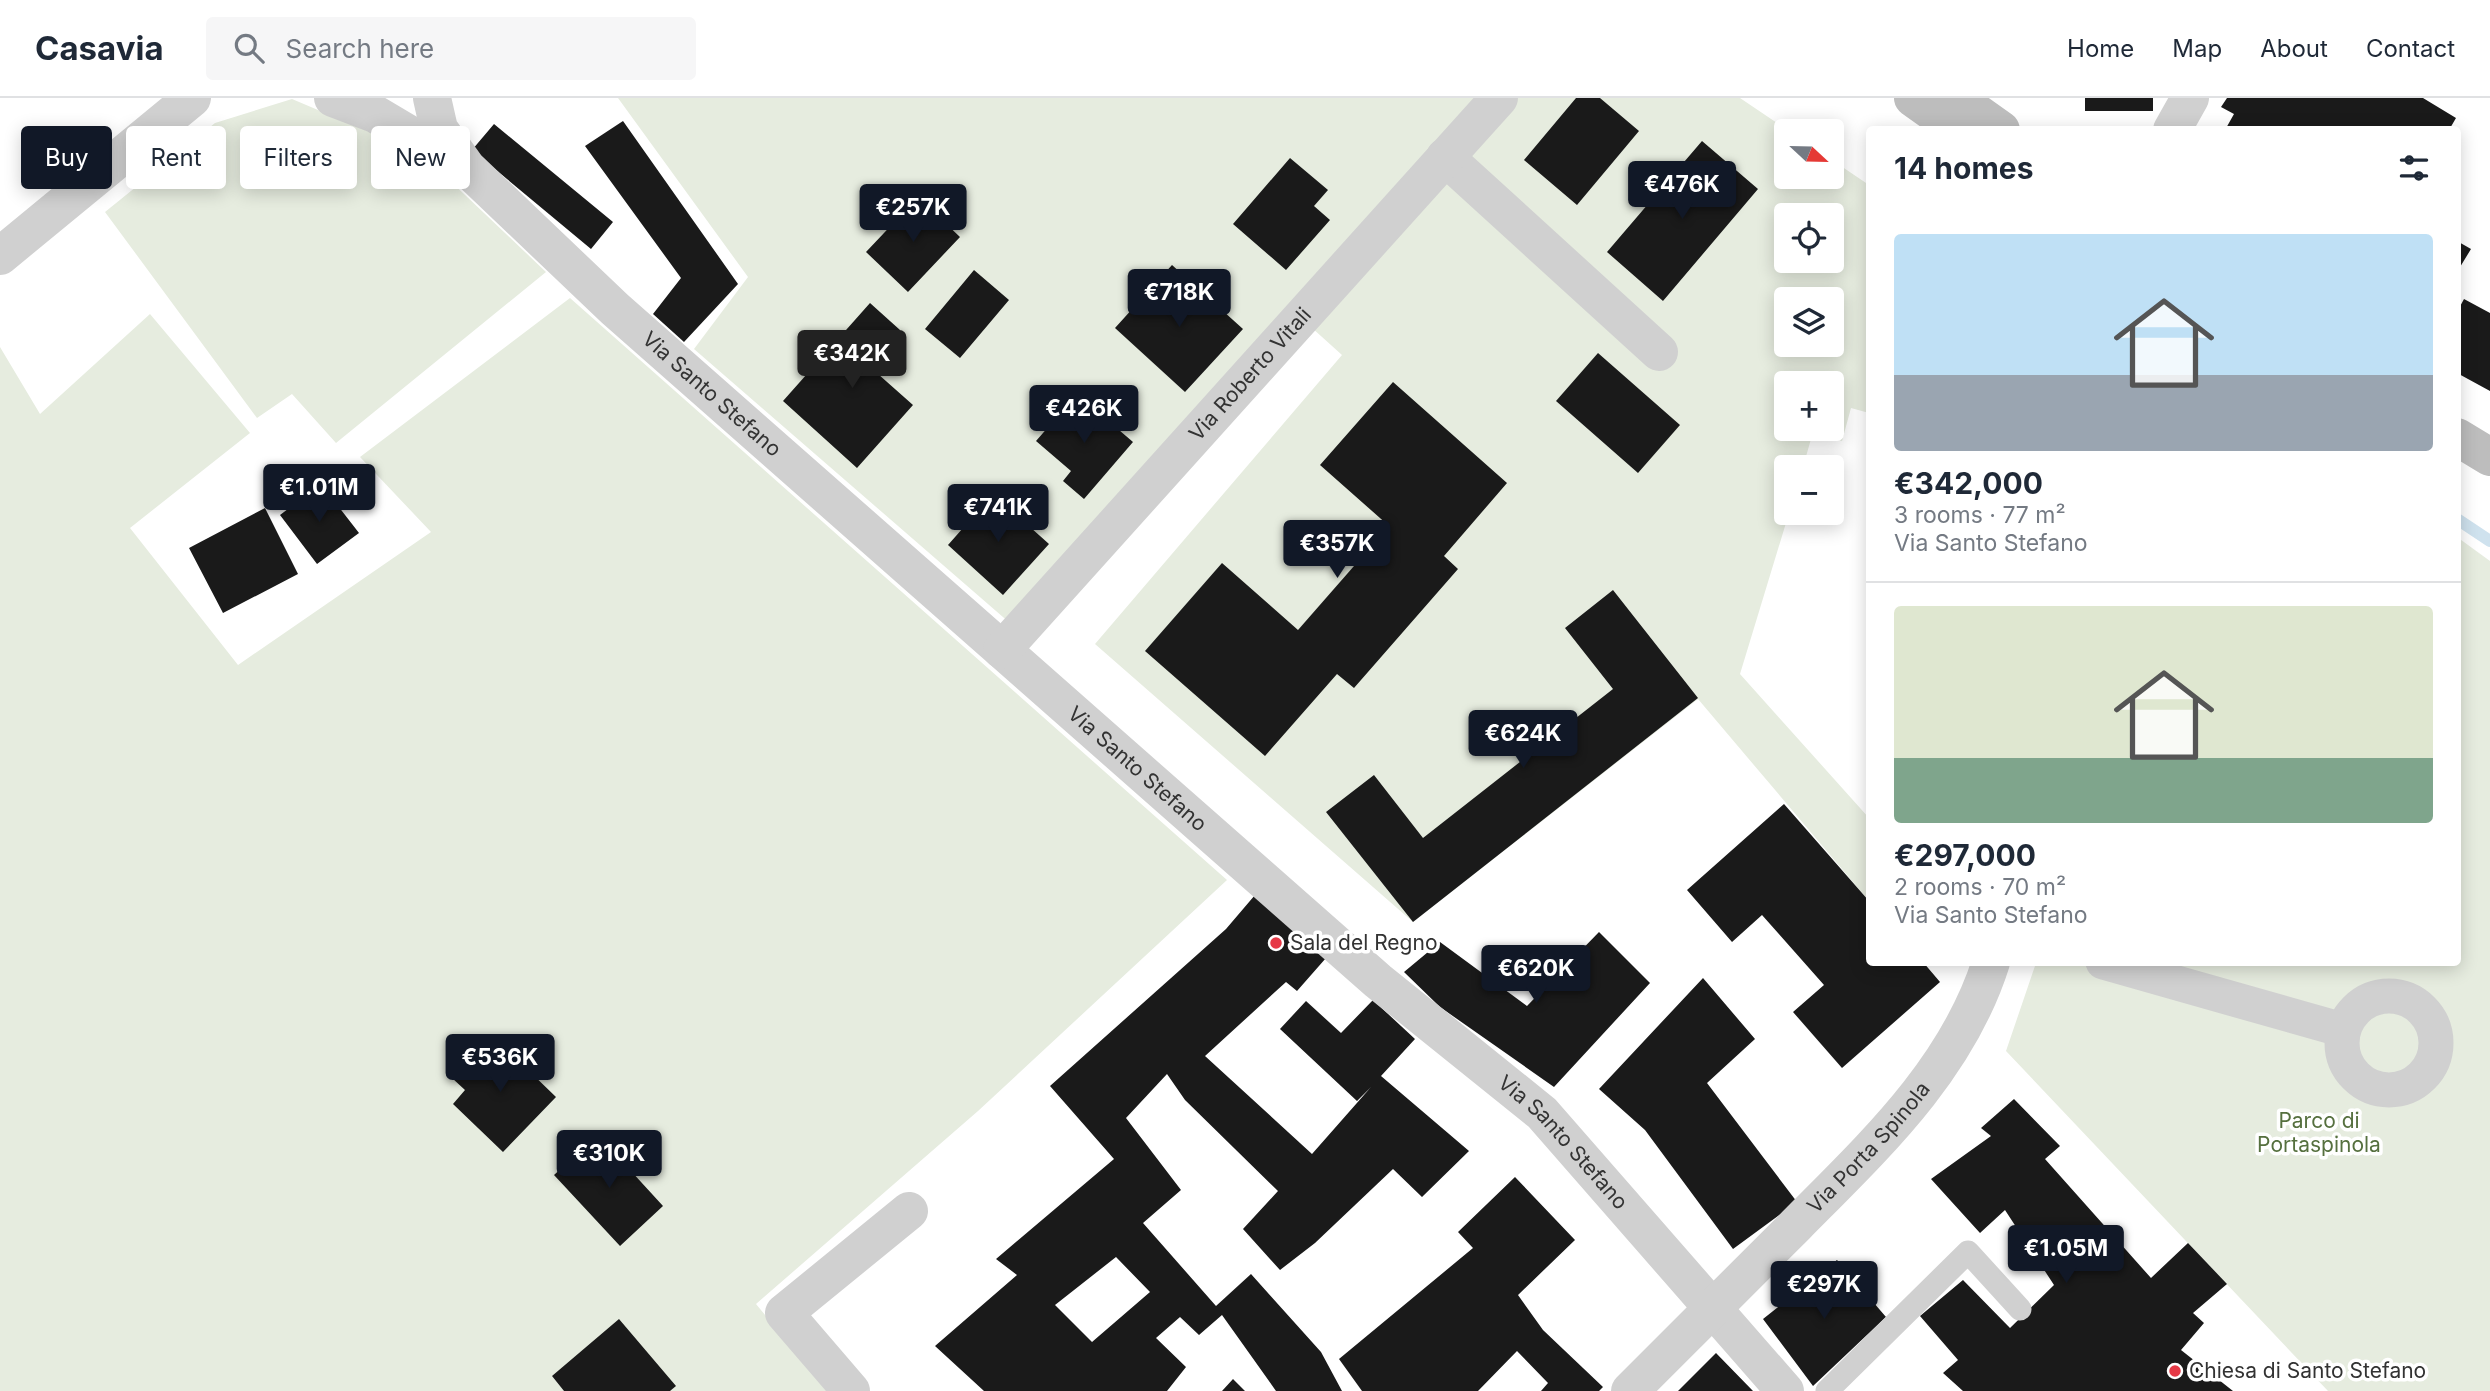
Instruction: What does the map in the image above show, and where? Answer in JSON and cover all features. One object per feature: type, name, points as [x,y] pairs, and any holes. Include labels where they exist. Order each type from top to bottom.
[{"type":"main road","points":[[1913,98],[1952,126]]},
{"type":"main road","points":[[1956,98],[1995,126]]},
{"type":"main road","points":[[2461,439],[2490,457]]},
{"type":"main road","points":[[2461,466],[2490,484]]},
{"type":"street","points":[[0,256],[192,98]]},
{"type":"street","name":"Via Santo Stefano","points":[[333,98],[375,114],[395,126]]},
{"type":"street","name":"Via Santo Stefano","points":[[432,98],[438,126]]},
{"type":"street","name":"Via Roberto Vitali","points":[[1002,650],[1499,98]]},
{"type":"street","points":[[2174,126],[2190,98]]},
{"type":"street","points":[[1445,158],[1660,352]]},
{"type":"street","name":"Via Santo Stefano","points":[[470,172],[615,309],[1378,981],[1542,1113],[1785,1391]]},
{"type":"street","name":"Via Porta Spinola","points":[[1630,1391],[1906,1112],[1963,1028],[1990,966]]},
{"type":"street","points":[[2117,966],[2343,1030]]},
{"type":"street","points":[[851,1391],[784,1313],[909,1211]]},
{"type":"lane","points":[[1827,1391],[1968,1252],[2020,1310]]},
{"type":"green space","points":[[618,98],[1740,98],[1774,121],[1774,189],[1844,189],[1844,168],[1866,183],[1866,412],[1851,408],[1844,434],[1844,371],[1774,371],[1774,441],[1810,441],[1806,455],[1774,455],[1774,525],[1785,525],[1740,674],[1866,815],[1866,897],[1698,699],[1413,922],[1095,644],[1342,355],[1291,309],[1011,624],[694,349],[748,277]]},
{"type":"green space","points":[[292,99],[356,126],[240,126],[240,189],[357,189],[357,126],[371,132],[371,189],[459,189],[546,272],[336,443],[292,394],[257,418],[105,212],[133,189],[226,189],[226,126],[211,126]]},
{"type":"green space","points":[[570,298],[1227,880],[978,1111],[756,1304],[827,1391],[670,1391],[675,1386],[552,1376],[564,1391],[0,1391],[0,347],[40,414],[150,314],[250,433],[130,528],[238,665],[431,532],[360,457]]},
{"type":"green space","name":"Parco di Portaspinola","points":[[2461,540],[2490,561],[2490,1391],[2328,1391],[2006,1051],[2035,966],[2461,966]]},
{"type":"building","points":[[1576,98],[1600,98],[1639,131],[1577,205],[1524,160]]},
{"type":"building","points":[[2085,98],[2153,98],[2153,111],[2085,111]]},
{"type":"building","points":[[2227,98],[2423,98],[2456,118],[2451,126],[2227,126],[2234,114],[2221,107]]},
{"type":"building","points":[[623,121],[738,284],[684,342],[653,314],[681,278],[585,146]]},
{"type":"building","points":[[494,124],[613,222],[591,249],[472,150]]},
{"type":"building","points":[[1702,141],[1758,189],[1663,301],[1607,252]]},
{"type":"building","points":[[1290,158],[1328,190],[1314,206],[1330,220],[1286,270],[1233,224]]},
{"type":"building","points":[[918,197],[960,237],[908,292],[866,252]]},
{"type":"building","points":[[2461,243],[2471,249],[2461,265]]},
{"type":"building","points":[[1172,265],[1243,329],[1185,392],[1115,328]]},
{"type":"building","points":[[974,270],[1009,300],[960,358],[925,329]]},
{"type":"building","points":[[2464,299],[2490,313],[2490,391],[2461,375],[2461,305]]},
{"type":"building","points":[[870,303],[900,330],[869,366],[913,405],[857,468],[783,401]]},
{"type":"building","points":[[1598,353],[1680,425],[1638,473],[1556,401]]},
{"type":"building","points":[[1393,382],[1507,483],[1444,556],[1458,569],[1354,688],[1337,674],[1265,756],[1145,651],[1222,563],[1298,630],[1389,526],[1320,465]]},
{"type":"building","points":[[1077,394],[1133,442],[1084,499],[1063,481],[1071,471],[1036,441]]},
{"type":"building","points":[[321,484],[359,533],[317,564],[280,515]]},
{"type":"building","points":[[993,494],[1049,544],[1003,595],[948,545]]},
{"type":"building","points":[[265,508],[298,574],[223,613],[189,548]]},
{"type":"building","points":[[1613,590],[1698,698],[1413,922],[1326,812],[1374,775],[1423,838],[1613,689],[1565,628]]},
{"type":"building","points":[[1784,804],[1866,898],[1866,966],[1926,966],[1940,982],[1842,1068],[1793,1012],[1824,985],[1762,915],[1732,942],[1687,890]]},
{"type":"building","points":[[1255,895],[1326,958],[1297,991],[1286,982],[1205,1056],[1312,1154],[1371,1087],[1357,1101],[1280,1029],[1306,1001],[1341,1033],[1373,1000],[1415,1039],[1381,1076],[1469,1151],[1422,1197],[1393,1169],[1315,1243],[1280,1270],[1243,1229],[1278,1191],[1185,1100],[1167,1074],[1126,1118],[1181,1190],[1143,1223],[1216,1306],[1251,1274],[1321,1352],[1342,1391],[1276,1391],[1222,1315],[1199,1335],[1180,1317],[1156,1338],[1186,1367],[1167,1391],[984,1391],[935,1346],[1017,1275],[996,1259],[1114,1159],[1050,1086],[1226,929]],"holes":[[[1116,1257],[1150,1292],[1092,1342],[1055,1305]]]},
{"type":"building","points":[[1599,932],[1650,983],[1554,1087],[1440,1007],[1404,972],[1440,942],[1527,1006]]},
{"type":"building","points":[[1703,978],[1755,1039],[1707,1083],[1797,1202],[1733,1249],[1645,1130],[1599,1089]]},
{"type":"building","points":[[493,1036],[556,1097],[503,1152],[453,1104],[465,1090],[452,1078]]},
{"type":"building","points":[[2014,1099],[2060,1146],[2045,1159],[2151,1278],[2188,1243],[2227,1284],[2193,1313],[2204,1323],[2181,1350],[2233,1391],[1963,1391],[1943,1373],[1958,1360],[1920,1316],[1963,1280],[2010,1328],[2054,1285],[2005,1210],[1980,1233],[1931,1179],[1991,1136],[1981,1128]]},
{"type":"building","points":[[598,1135],[663,1206],[620,1246],[554,1175]]},
{"type":"building","points":[[1515,1177],[1575,1240],[1518,1295],[1543,1330],[1603,1387],[1599,1391],[1541,1391],[1548,1383],[1517,1351],[1478,1391],[1362,1391],[1339,1359],[1473,1248],[1458,1232]]},
{"type":"building","points":[[1837,1260],[1886,1317],[1813,1386],[1763,1319]]},
{"type":"building","points":[[619,1319],[676,1386],[670,1391],[564,1391],[552,1376]]},
{"type":"building","points":[[1716,1353],[1753,1391],[1678,1391]]},
{"type":"building","points":[[1233,1379],[1245,1391],[1222,1391]]},
{"type":"waterway","points":[[2461,522],[2490,541]]},
{"type":"place","name":"Sala del Regno","points":[[1276,943]]},
{"type":"place","name":"Chiesa di Santo Stefano","points":[[2175,1371]]}]
